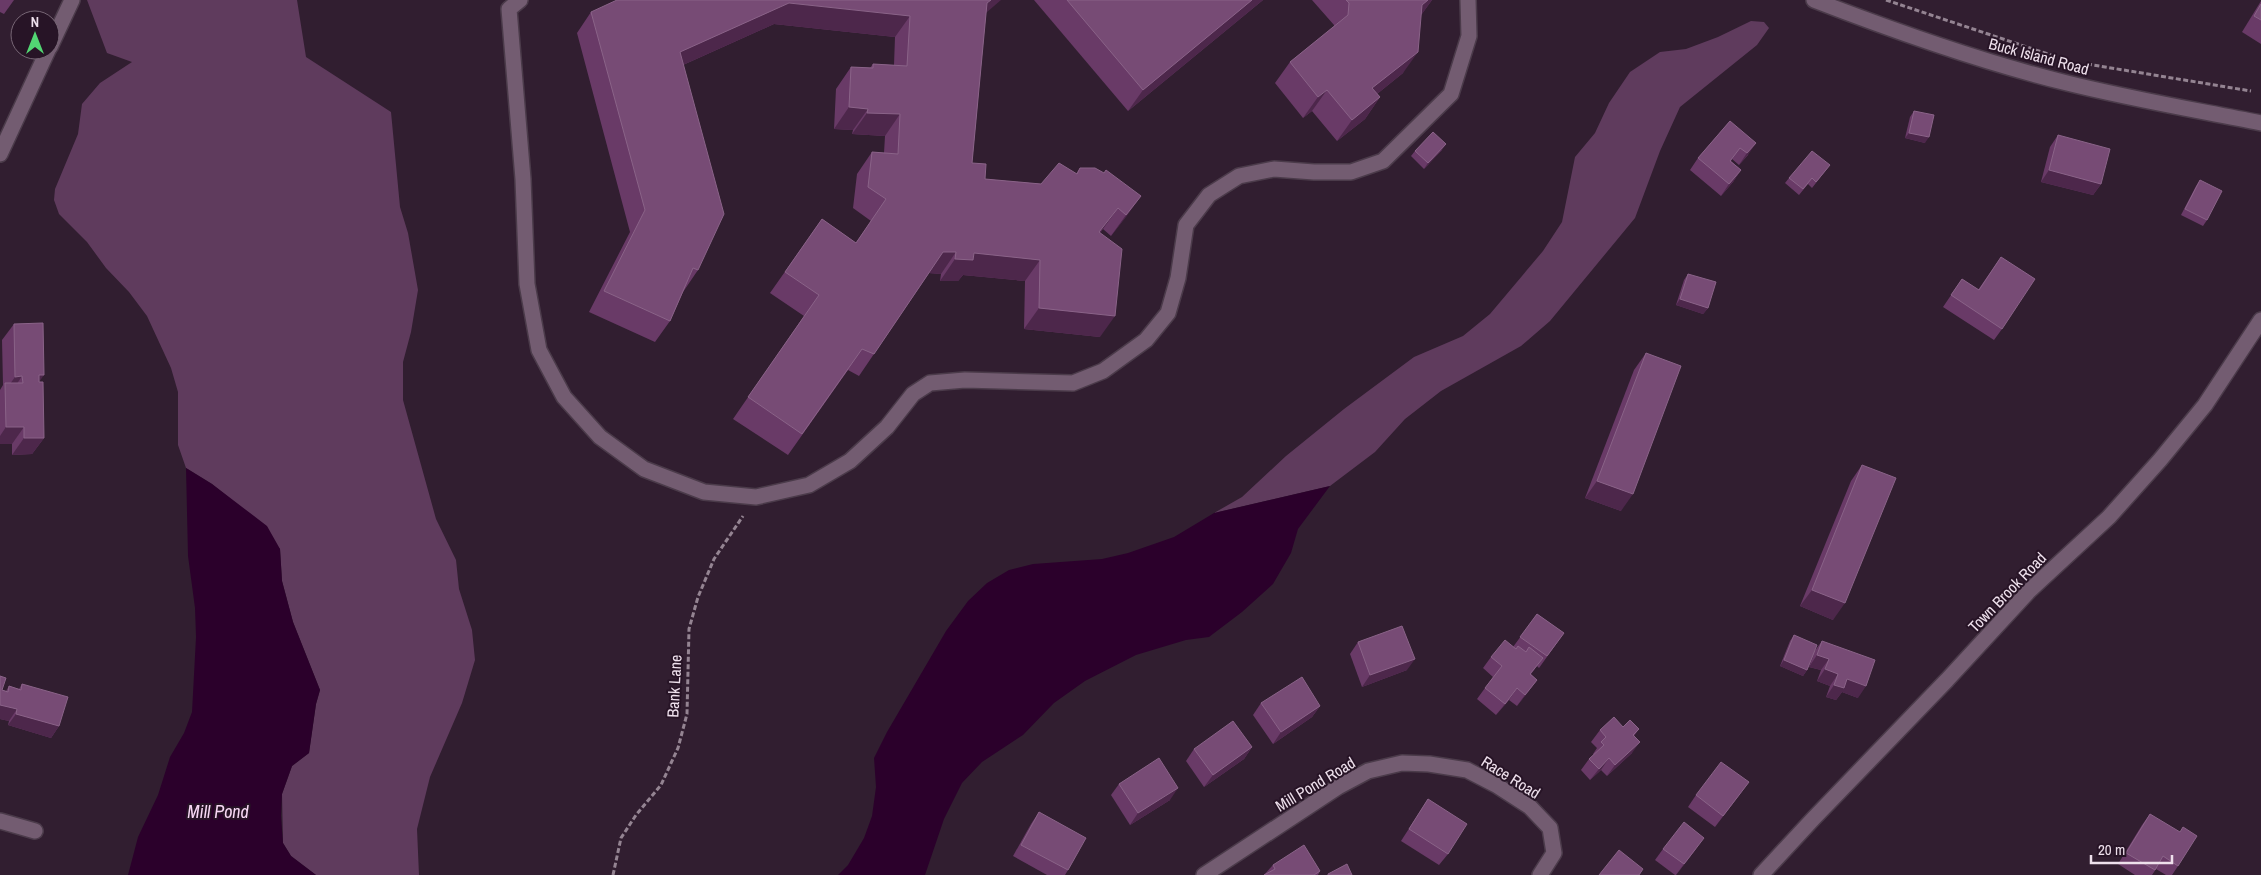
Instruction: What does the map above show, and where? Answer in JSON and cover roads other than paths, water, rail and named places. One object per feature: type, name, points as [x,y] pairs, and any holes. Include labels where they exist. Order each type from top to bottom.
[{"type":"main road","points":[[60,25],[72,0]]},
{"type":"main road","points":[[511,3],[523,178],[527,284],[539,350],[564,396],[600,437],[644,469],[704,492],[756,497],[809,485],[850,461],[887,427],[913,394],[930,383],[965,380],[1073,384],[1103,371],[1146,340],[1168,313],[1178,278],[1186,225],[1208,195],[1238,176],[1274,169],[1351,172],[1383,160],[1451,94],[1470,36],[1468,0]]},
{"type":"main road","name":"Buck Island Road","points":[[1814,0],[1975,58],[2067,83],[2261,123]]},
{"type":"main road","points":[[0,154],[43,60]]},
{"type":"main road","name":"Town Brook Road","points":[[1761,875],[2029,591],[2109,517],[2205,406],[2261,320]]},
{"type":"main road","name":"Mill Pond Road","points":[[1204,875],[1338,787],[1368,771],[1402,763],[1457,768]]},
{"type":"main road","name":"Race Road","points":[[1457,768],[1467,770],[1496,785],[1530,807],[1550,828],[1554,853],[1540,875]]},
{"type":"main road","points":[[0,821],[35,831]]},
{"type":"water","name":"Mill Pond","points":[[186,468],[212,484],[267,526],[280,549],[282,581],[293,622],[320,690],[316,704],[309,753],[292,766],[282,794],[283,843],[291,856],[316,875],[128,875],[138,837],[158,795],[170,757],[184,733],[192,712],[196,637],[195,608],[188,556]]},
{"type":"water","points":[[1330,486],[1298,529],[1291,553],[1273,584],[1242,612],[1209,637],[1186,640],[1136,655],[1085,681],[1054,703],[1023,735],[982,762],[962,783],[944,819],[925,875],[838,875],[848,865],[864,838],[872,816],[876,787],[874,758],[887,732],[946,631],[968,601],[987,583],[1009,570],[1033,564],[1102,559],[1128,553],[1174,537],[1214,513]]}]
